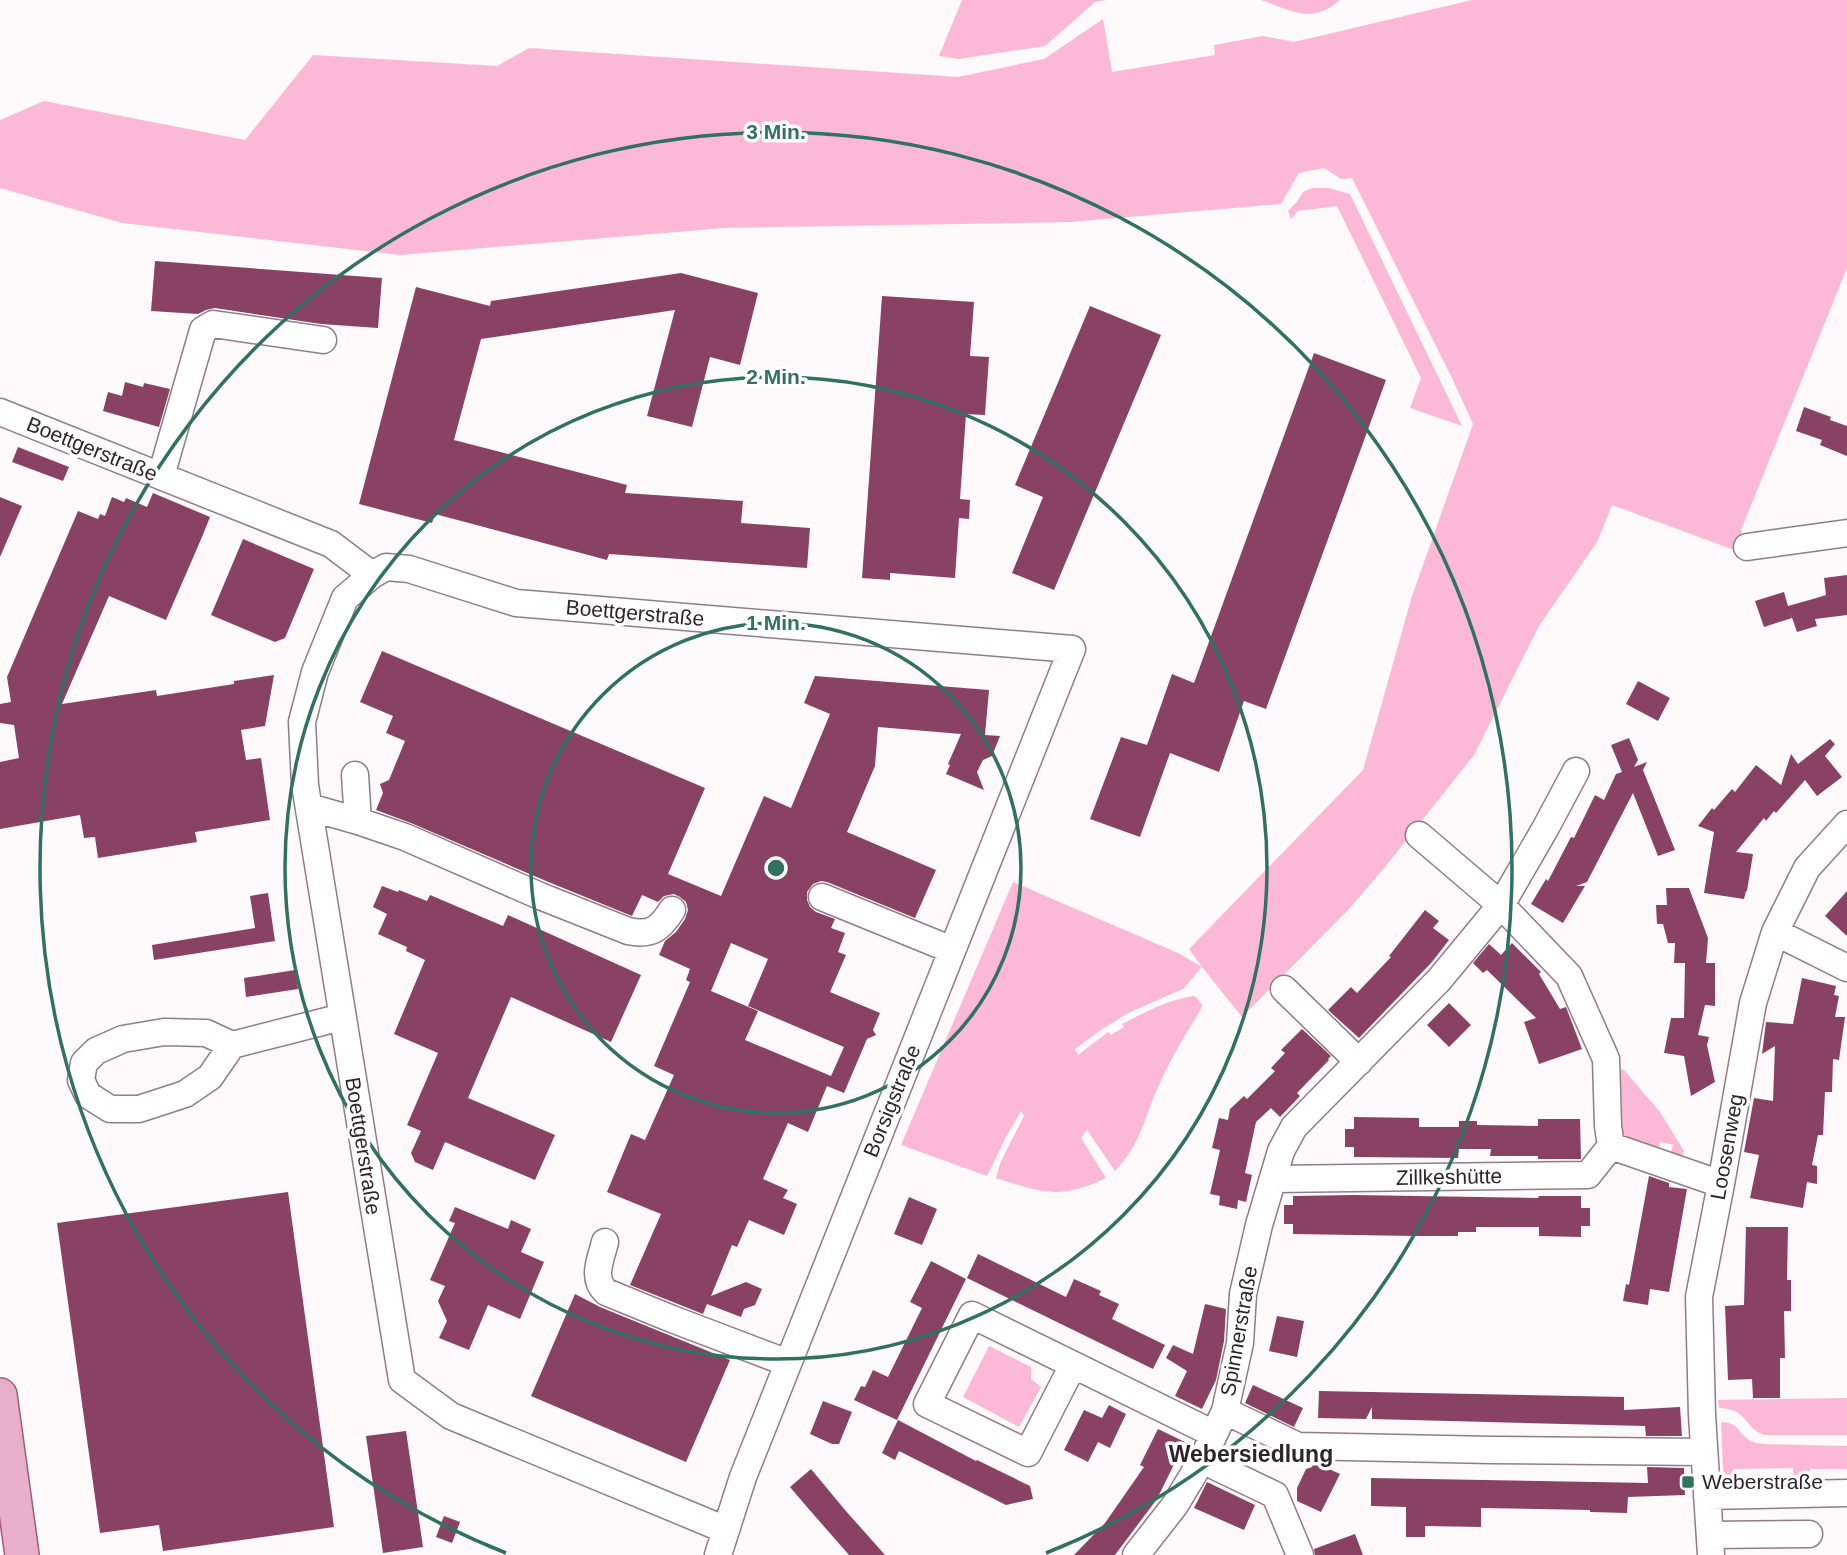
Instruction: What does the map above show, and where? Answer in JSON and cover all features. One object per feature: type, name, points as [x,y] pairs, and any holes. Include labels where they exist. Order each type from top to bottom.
[{"type":"main road","points":[[0,1395],[22,1555]]},
{"type":"street","points":[[161,476],[203,330],[213,324],[323,340]]},
{"type":"street","name":"Boettgerstraße","points":[[0,412],[331,544],[372,575]]},
{"type":"street","points":[[1747,547],[1847,533]]},
{"type":"street","name":"Boettgerstraße","points":[[726,1530],[451,1416],[402,1380],[305,785],[302,722],[315,671],[345,597],[386,567],[409,569],[516,603],[1072,649]]},
{"type":"street","name":"Borsigstraße","points":[[718,1555],[743,1476],[1072,649]]},
{"type":"street","points":[[1274,1179],[1281,1151],[1294,1127],[1439,980],[1501,905],[1576,771]]},
{"type":"street","points":[[355,775],[358,821]]},
{"type":"street","points":[[309,807],[405,837],[628,931],[650,932],[664,922],[672,909]]},
{"type":"street","name":"Loosenweg","points":[[1710,1545],[1699,1297],[1753,1003],[1775,932],[1807,868],[1847,824]]},
{"type":"street","points":[[1419,835],[1501,905],[1569,976],[1606,1059],[1611,1146],[1721,1184]]},
{"type":"street","points":[[822,897],[953,950]]},
{"type":"street","points":[[1775,932],[1847,968]]},
{"type":"street","points":[[1284,989],[1359,1062]]},
{"type":"street","points":[[232,1045],[210,1077],[185,1094],[139,1109],[110,1110],[88,1095],[81,1080],[84,1063],[96,1051],[123,1039],[164,1031],[206,1033],[232,1045],[342,1017]]},
{"type":"street","name":"Zillkeshütte","points":[[1274,1179],[1588,1175],[1611,1146]]},
{"type":"street","name":"Spinnerstraße","points":[[1136,1555],[1175,1505],[1202,1460],[1219,1422],[1240,1342],[1243,1294],[1259,1225],[1274,1179]]},
{"type":"street","points":[[605,1242],[596,1275],[606,1292],[788,1363]]},
{"type":"street","points":[[1073,1365],[1028,1453],[927,1404],[972,1315],[1073,1365],[1219,1422],[1298,1446],[1704,1452]]},
{"type":"street","points":[[1202,1460],[1275,1495],[1300,1555]]},
{"type":"street","points":[[1707,1496],[1847,1493]]},
{"type":"street","points":[[1710,1545],[1809,1534]]},
{"type":"shaded area","points":[[962,0],[1107,0],[1095,2],[1045,46],[959,59],[939,56]]},
{"type":"shaded area","points":[[1261,0],[1340,0],[1320,12],[1301,14]]},
{"type":"shaded area","points":[[1472,0],[1847,0],[1847,268],[1741,530],[1745,554],[1612,505],[1597,542],[1539,626],[1474,755],[1349,909],[1242,1017],[1189,949],[1363,770],[1412,596],[1473,424],[1352,178],[1341,179],[1324,168],[1299,173],[1281,204],[1070,222],[724,228],[400,255],[122,223],[0,188],[0,120],[44,101],[245,140],[313,55],[497,66],[529,48],[958,77],[1044,59],[1103,19],[1112,72],[1215,55],[1214,45],[1263,36],[1294,42]]},
{"type":"shaded area","points":[[1312,188],[1329,188],[1350,194],[1462,426],[1410,408],[1421,378],[1337,206],[1298,211],[1291,219],[1288,211],[1303,192]]},
{"type":"shaded area","points":[[1013,882],[1178,953],[1202,967],[1183,989],[1128,1013],[1075,1049],[1078,1055],[1108,1032],[1111,1035],[1124,1027],[1122,1024],[1166,1003],[1193,996],[1202,1005],[1164,1075],[1137,1140],[1115,1171],[1087,1130],[1081,1138],[1106,1178],[1076,1189],[1051,1192],[996,1178],[1001,1161],[1024,1116],[1021,1111],[987,1176],[901,1145]]},
{"type":"shaded area","points":[[1623,1069],[1660,1112],[1684,1151],[1678,1159],[1670,1156],[1673,1145],[1660,1142],[1658,1152],[1623,1142],[1616,1103],[1616,1073]]},
{"type":"shaded area","points":[[989,1346],[1031,1367],[1031,1379],[1041,1387],[1019,1427],[963,1397]]},
{"type":"shaded area","points":[[1847,1398],[1847,1435],[1765,1435],[1736,1412],[1719,1408],[1718,1400]]},
{"type":"shaded area","points":[[1721,1422],[1732,1424],[1746,1438],[1757,1443],[1847,1446],[1847,1469],[1810,1469],[1810,1482],[1794,1481],[1793,1468],[1733,1469],[1734,1484],[1731,1484],[1725,1479],[1723,1470]]},
{"type":"building","points":[[155,261],[382,278],[378,328],[321,324],[215,308],[198,314],[151,311]]},
{"type":"building","points":[[681,273],[758,293],[740,365],[710,357],[692,427],[647,416],[675,310],[481,339],[454,440],[627,485],[625,493],[743,501],[741,523],[810,528],[807,568],[609,554],[607,560],[435,514],[432,523],[359,504],[416,287],[490,306],[491,301]]},
{"type":"building","points":[[882,296],[974,302],[970,356],[989,357],[985,415],[966,414],[960,499],[970,500],[969,519],[959,518],[955,578],[890,573],[890,580],[862,578]]},
{"type":"building","points":[[1090,306],[1161,335],[1054,590],[1012,573],[1043,497],[1015,485]]},
{"type":"building","points":[[1314,353],[1386,380],[1266,709],[1244,701],[1219,772],[1170,753],[1140,837],[1090,819],[1121,737],[1147,745],[1172,674],[1194,683]]},
{"type":"building","points":[[125,382],[143,387],[144,383],[170,389],[159,427],[103,411],[108,392],[122,396]]},
{"type":"building","points":[[1804,407],[1847,426],[1847,456],[1820,445],[1822,440],[1796,431]]},
{"type":"building","points":[[18,447],[69,467],[63,481],[12,462]]},
{"type":"building","points":[[153,493],[210,517],[202,537],[166,620],[109,596],[62,704],[156,690],[157,696],[274,675],[265,726],[241,730],[246,760],[261,758],[270,820],[195,832],[197,842],[98,858],[95,837],[84,838],[80,815],[0,829],[0,762],[19,758],[14,725],[0,723],[0,704],[11,702],[7,677],[78,511],[98,519],[100,514],[105,516],[112,497],[124,502],[126,498],[147,507]]},
{"type":"building","points":[[0,497],[22,506],[0,557]]},
{"type":"building","points":[[243,539],[314,569],[285,638],[275,642],[211,615]]},
{"type":"building","points":[[1847,575],[1847,615],[1815,619],[1817,626],[1797,632],[1789,609],[1792,618],[1764,627],[1755,601],[1784,592],[1788,606],[1813,599],[1826,595],[1824,578]]},
{"type":"building","points":[[382,651],[705,788],[668,874],[721,896],[764,796],[791,808],[830,714],[804,703],[815,676],[989,690],[985,735],[1000,736],[992,756],[983,760],[977,772],[984,790],[946,774],[961,734],[878,727],[875,766],[847,832],[936,870],[915,918],[827,882],[813,884],[807,892],[810,907],[835,919],[831,928],[845,933],[838,952],[846,955],[830,992],[880,1013],[873,1030],[876,1035],[867,1039],[844,1093],[827,1086],[808,1132],[788,1123],[763,1179],[788,1190],[783,1198],[797,1204],[784,1235],[749,1220],[737,1247],[732,1245],[711,1296],[746,1282],[762,1289],[755,1305],[744,1309],[741,1317],[707,1304],[703,1314],[630,1285],[661,1214],[607,1192],[631,1134],[645,1140],[674,1075],[654,1066],[690,982],[686,980],[690,969],[659,955],[665,941],[685,919],[688,910],[686,902],[674,894],[664,896],[658,902],[642,895],[632,916],[376,810],[383,793],[380,784],[389,780],[405,741],[386,733],[393,716],[360,702]],"holes":[[[731,943],[768,959],[748,1006],[844,1047],[831,1076],[745,1040],[758,1011],[711,991]]]},
{"type":"building","points":[[1638,681],[1670,698],[1658,721],[1626,704]]},
{"type":"building","points":[[1629,738],[1638,760],[1634,767],[1647,762],[1643,770],[1675,850],[1658,856],[1633,793],[1587,882],[1576,886],[1585,886],[1563,923],[1531,904],[1546,879],[1548,881],[1571,837],[1574,838],[1595,795],[1604,800],[1616,774],[1622,772],[1611,745]]},
{"type":"building","points":[[1830,739],[1835,744],[1825,756],[1842,777],[1817,796],[1805,780],[1776,813],[1774,811],[1766,821],[1764,818],[1736,852],[1753,854],[1744,899],[1704,893],[1714,832],[1698,826],[1712,808],[1714,810],[1732,789],[1735,792],[1756,765],[1781,785],[1791,754],[1798,764]]},
{"type":"building","points":[[382,886],[427,901],[430,895],[503,926],[508,915],[641,975],[611,1042],[511,997],[468,1098],[555,1135],[535,1180],[445,1142],[433,1170],[415,1162],[411,1153],[421,1131],[407,1125],[438,1053],[394,1034],[425,960],[406,951],[407,947],[378,934],[387,914],[373,907]]},
{"type":"building","points":[[1666,888],[1689,888],[1708,938],[1706,963],[1715,963],[1715,1006],[1705,1005],[1698,1035],[1709,1037],[1707,1045],[1715,1082],[1691,1096],[1684,1056],[1664,1053],[1671,1018],[1684,1018],[1685,963],[1674,963],[1675,943],[1668,943],[1663,924],[1657,924],[1656,905],[1667,905]]},
{"type":"building","points":[[1847,891],[1847,936],[1825,916]]},
{"type":"building","points":[[268,893],[275,941],[154,960],[152,945],[255,928],[250,896]]},
{"type":"building","points":[[1425,910],[1439,921],[1433,928],[1449,940],[1432,962],[1359,1038],[1328,1010],[1351,987],[1357,993],[1391,957],[1389,956]]},
{"type":"building","points":[[1512,943],[1541,972],[1539,974],[1560,1009],[1566,1007],[1582,1049],[1539,1064],[1524,1022],[1536,1018],[1487,970],[1483,973],[1473,963],[1489,944],[1501,955]]},
{"type":"building","points":[[295,970],[298,989],[246,997],[244,978]]},
{"type":"building","points":[[1802,978],[1836,986],[1834,995],[1839,996],[1835,1017],[1845,1017],[1839,1060],[1833,1059],[1832,1092],[1825,1092],[1823,1135],[1818,1135],[1812,1165],[1817,1166],[1817,1184],[1807,1182],[1803,1208],[1750,1198],[1759,1155],[1744,1152],[1754,1098],[1773,1101],[1775,1046],[1762,1054],[1766,1022],[1793,1024]]},
{"type":"building","points":[[1449,1003],[1471,1025],[1449,1047],[1427,1025]]},
{"type":"building","points":[[1302,1029],[1331,1056],[1297,1093],[1300,1096],[1280,1117],[1271,1108],[1256,1122],[1245,1173],[1252,1175],[1246,1202],[1238,1200],[1237,1209],[1219,1205],[1220,1196],[1210,1194],[1220,1150],[1212,1148],[1219,1118],[1228,1120],[1230,1109],[1244,1096],[1247,1099],[1275,1071],[1271,1068],[1285,1053],[1281,1050]]},
{"type":"building","points":[[1354,1117],[1419,1118],[1419,1127],[1459,1127],[1459,1121],[1477,1121],[1477,1125],[1538,1126],[1538,1119],[1580,1119],[1581,1159],[1490,1156],[1491,1149],[1459,1149],[1458,1158],[1354,1157],[1354,1147],[1345,1147],[1345,1129],[1354,1129]]},
{"type":"building","points":[[1649,1176],[1669,1183],[1669,1187],[1687,1189],[1669,1292],[1650,1289],[1648,1305],[1623,1301],[1626,1284],[1629,1285]]},
{"type":"building","points":[[288,1192],[334,1527],[163,1551],[159,1525],[100,1533],[57,1223]]},
{"type":"building","points":[[1293,1196],[1538,1198],[1581,1196],[1581,1208],[1590,1208],[1590,1226],[1581,1226],[1581,1237],[1539,1236],[1539,1227],[1476,1227],[1476,1232],[1458,1232],[1458,1236],[1415,1236],[1293,1234],[1293,1224],[1284,1224],[1284,1205],[1293,1205]]},
{"type":"building","points":[[909,1197],[937,1209],[922,1245],[894,1234]]},
{"type":"building","points":[[455,1207],[508,1229],[511,1220],[531,1229],[521,1252],[544,1262],[520,1319],[488,1305],[469,1350],[439,1338],[447,1321],[438,1301],[445,1286],[430,1280],[455,1223],[449,1221]]},
{"type":"building","points":[[1746,1227],[1788,1227],[1787,1280],[1791,1280],[1791,1311],[1784,1311],[1785,1358],[1780,1358],[1780,1398],[1753,1398],[1752,1379],[1728,1380],[1725,1306],[1744,1305]]},
{"type":"building","points":[[978,1254],[1066,1297],[1074,1279],[1101,1291],[1099,1295],[1119,1304],[1112,1319],[1165,1345],[1153,1369],[967,1278]]},
{"type":"building","points":[[931,1261],[966,1279],[897,1420],[854,1400],[861,1386],[865,1387],[873,1370],[888,1377],[922,1308],[910,1302]]},
{"type":"building","points":[[575,1294],[600,1307],[730,1360],[686,1462],[531,1396]]},
{"type":"building","points":[[1205,1304],[1226,1309],[1224,1341],[1216,1380],[1202,1409],[1175,1396],[1187,1371],[1166,1358],[1173,1345],[1193,1354]]},
{"type":"building","points":[[1277,1316],[1304,1321],[1297,1357],[1269,1351]]},
{"type":"building","points":[[1253,1385],[1303,1408],[1294,1427],[1245,1403]]},
{"type":"building","points":[[1319,1391],[1624,1397],[1624,1410],[1680,1407],[1682,1436],[1646,1436],[1645,1426],[1372,1419],[1372,1407],[1366,1419],[1318,1418]]},
{"type":"building","points":[[823,1401],[852,1412],[839,1444],[832,1444],[810,1434]]},
{"type":"building","points":[[1109,1405],[1126,1414],[1110,1448],[1098,1442],[1088,1462],[1064,1450],[1084,1410],[1102,1418]]},
{"type":"building","points":[[898,1420],[1030,1486],[1033,1499],[1006,1505],[899,1451],[895,1460],[882,1453]]},
{"type":"building","points":[[1158,1429],[1185,1442],[1157,1499],[1115,1555],[1074,1555],[1105,1523],[1144,1467],[1140,1465]]},
{"type":"building","points":[[406,1431],[423,1547],[383,1553],[366,1436]]},
{"type":"building","points":[[1314,1462],[1340,1474],[1321,1512],[1297,1501],[1297,1488],[1306,1469],[1312,1467]]},
{"type":"building","points":[[1647,1467],[1684,1468],[1685,1495],[1628,1497],[1627,1513],[1481,1508],[1481,1527],[1425,1526],[1425,1537],[1406,1537],[1406,1507],[1371,1506],[1371,1478],[1648,1483]]},
{"type":"building","points":[[811,1469],[885,1555],[849,1555],[807,1507],[790,1487]]},
{"type":"building","points":[[1207,1482],[1255,1505],[1244,1530],[1194,1508]]},
{"type":"building","points":[[444,1516],[460,1522],[452,1543],[436,1537]]},
{"type":"building","points":[[1355,1534],[1363,1555],[1315,1555],[1314,1549]]},
{"type":"place","name":"Weberstraße","points":[[1688,1482]]},
{"type":"district","name":"Webersiedlung","points":[[1251,1454]]}]
